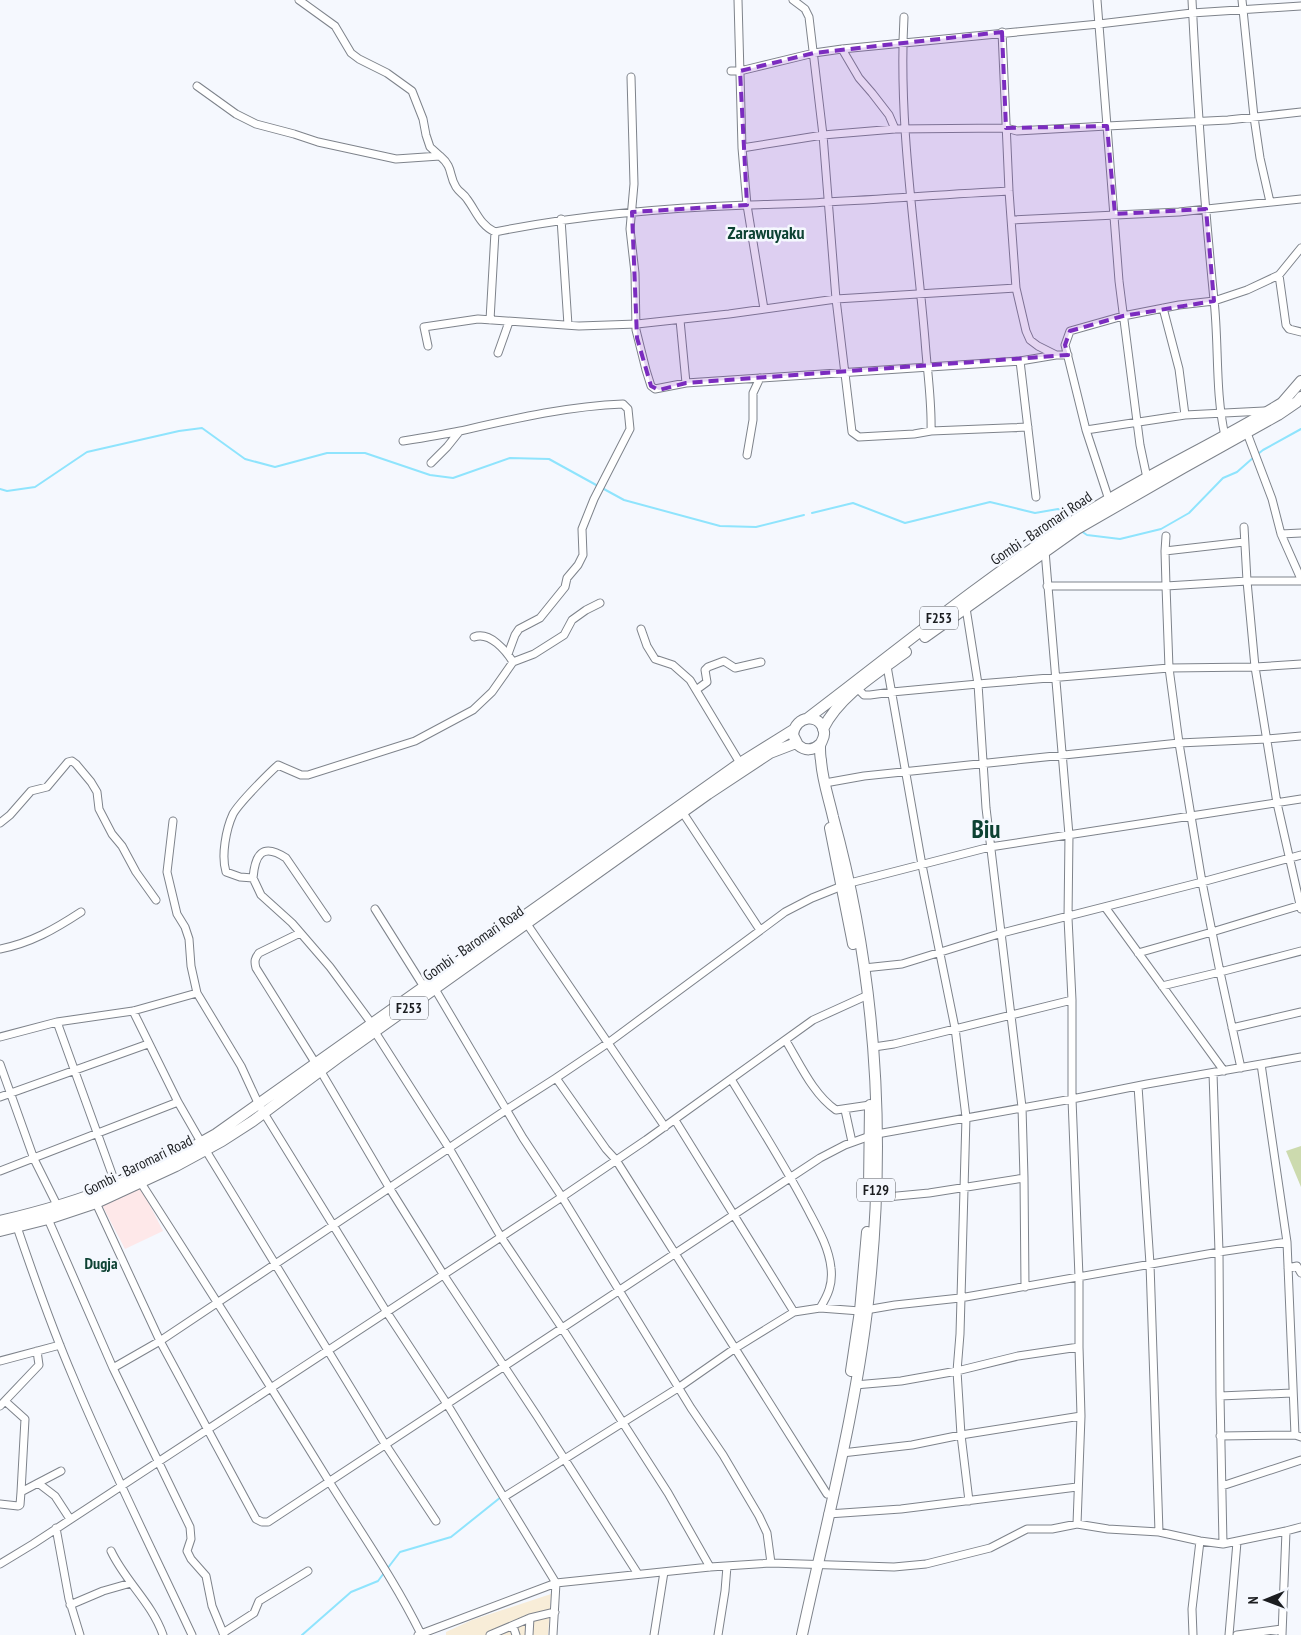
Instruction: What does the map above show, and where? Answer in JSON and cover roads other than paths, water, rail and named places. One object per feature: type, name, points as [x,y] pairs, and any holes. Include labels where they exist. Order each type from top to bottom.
[{"type":"main road","name":"Gombi - Baromari Road","points":[[808,718],[959,603],[1148,478],[1282,403],[1301,381]]},
{"type":"main road","name":"Gombi - Baromari Road","points":[[1110,504],[1247,433],[1278,415],[1301,397]]},
{"type":"main road","name":"Gombi - Baromari Road","points":[[823,729],[831,715],[858,689],[1045,551],[1075,525]]},
{"type":"main road","points":[[808,718],[818,721],[823,729]]},
{"type":"main road","name":"F253","points":[[793,730],[799,722],[808,718]]},
{"type":"main road","name":"F253","points":[[820,744],[824,737],[823,729]]},
{"type":"main road","name":"Gombi - Baromari Road","points":[[0,1221],[57,1205],[116,1185],[170,1160],[222,1141],[261,1109],[318,1067],[373,1028],[435,989],[527,924],[542,909],[740,763],[793,730]]},
{"type":"main road","points":[[793,730],[793,738],[796,743],[805,749],[814,749],[820,744]]},
{"type":"main road","name":"Gombi - Baromari Road","points":[[373,1028],[424,987],[770,753],[796,743]]},
{"type":"main road","name":"F129","points":[[797,1635],[828,1514],[855,1385],[864,1310],[874,1135],[870,1105],[864,968],[821,767],[820,744]]},
{"type":"main road","name":"F129","points":[[802,1635],[827,1494],[871,1275],[876,1198],[874,1047],[846,885],[818,774],[814,761],[805,749]]},
{"type":"main road","name":"Gombi - Baromari Road","points":[[0,1230],[48,1219],[96,1203],[141,1183],[204,1146]]},
{"type":"street","points":[[299,0],[335,26],[350,53],[387,73],[412,91],[423,119],[430,147],[450,168],[452,180],[457,189],[466,198],[481,221],[487,228],[495,232],[561,219],[632,212],[1009,191]]},
{"type":"street","points":[[738,0],[742,148],[747,205],[764,309]]},
{"type":"street","points":[[793,0],[805,9],[809,17],[814,53],[829,202],[836,300],[852,432],[855,435],[914,434],[932,431],[1028,428]]},
{"type":"street","points":[[1097,0],[1119,281],[1137,421],[1148,478]]},
{"type":"street","points":[[1192,0],[1209,257],[1225,436]]},
{"type":"street","points":[[1242,0],[1254,117],[1270,202]]},
{"type":"street","points":[[730,71],[740,71],[814,53],[842,49],[1192,13],[1301,6]]},
{"type":"street","points":[[904,17],[902,44],[904,128],[930,389],[932,431]]},
{"type":"street","points":[[1002,32],[1009,191],[1016,288],[1030,340],[1056,355]]},
{"type":"street","points":[[842,49],[859,78],[889,115],[896,129]]},
{"type":"street","points":[[631,77],[634,184],[631,243],[635,273],[637,338],[651,386],[655,389],[659,390],[686,383],[927,368],[1020,361],[1068,355]]},
{"type":"street","points":[[197,86],[236,114],[256,124],[318,142],[396,159],[440,156]]},
{"type":"street","points":[[742,148],[823,135],[904,128],[1006,128],[1017,131],[1199,121],[1301,112]]},
{"type":"street","points":[[1012,220],[1206,209],[1301,199]]},
{"type":"street","points":[[561,219],[568,325]]},
{"type":"street","points":[[490,320],[495,232]]},
{"type":"street","points":[[1110,504],[1086,430],[1065,345],[1070,331],[1123,316],[1162,308],[1214,301],[1247,290],[1279,275],[1301,248]]},
{"type":"street","points":[[1279,275],[1286,325],[1289,330],[1301,332]]},
{"type":"street","points":[[428,346],[424,327],[478,319],[579,326],[637,324],[836,300],[1016,288]]},
{"type":"street","points":[[1162,308],[1179,369],[1185,415]]},
{"type":"street","points":[[680,320],[686,383]]},
{"type":"street","points":[[498,353],[508,322]]},
{"type":"street","points":[[1020,361],[1036,497]]},
{"type":"street","points":[[747,455],[753,420],[754,393],[760,378]]},
{"type":"street","points":[[402,441],[459,432],[491,423],[592,406],[624,404],[628,409],[630,429],[594,499],[582,529],[583,555],[578,565],[567,578],[562,592],[540,618],[515,634],[508,654]]},
{"type":"street","points":[[1086,430],[1185,415],[1269,411]]},
{"type":"street","points":[[431,463],[459,432]]},
{"type":"street","points":[[1047,586],[1166,586],[1301,580],[1281,534],[1272,499],[1247,433]]},
{"type":"street","points":[[1138,953],[1301,907],[1277,803],[1256,667],[1247,581],[1244,527]]},
{"type":"street","points":[[1281,534],[1301,533]]},
{"type":"street","points":[[1166,536],[1169,668],[1179,743],[1202,882],[1241,1068]]},
{"type":"street","points":[[1165,551],[1244,542]]},
{"type":"street","points":[[1045,551],[1068,835],[1072,1098],[1079,1277],[1081,1416],[1077,1524]]},
{"type":"street","points":[[253,878],[240,877],[226,872],[224,859],[230,824],[234,812],[278,765],[301,775],[308,775],[415,741],[473,710],[492,692],[514,662],[534,654],[564,635],[572,620],[600,603]]},
{"type":"street","points":[[966,608],[978,684],[982,764],[990,848],[1022,1107],[1025,1287]]},
{"type":"street","points":[[641,629],[647,646],[655,659],[673,665],[690,680],[740,763]]},
{"type":"street","points":[[474,637],[484,637],[493,641],[514,662]]},
{"type":"street","points":[[696,690],[707,682],[705,670],[708,666],[724,661],[735,668],[741,668],[761,662]]},
{"type":"street","points":[[858,689],[864,695],[1169,668],[1256,667],[1301,664]]},
{"type":"street","points":[[887,666],[922,865],[955,1028],[966,1118],[957,1371],[961,1435],[969,1500]]},
{"type":"street","points":[[825,783],[864,776],[1179,743],[1301,736]]},
{"type":"street","points":[[0,823],[10,815],[32,790],[47,788],[68,762],[72,761],[91,782],[97,792],[99,809],[112,834],[122,846],[136,872],[156,900]]},
{"type":"street","points":[[114,1368],[160,1341],[608,1043],[785,912],[812,898],[846,885],[990,848],[1301,799]]},
{"type":"street","points":[[683,813],[760,930]]},
{"type":"street","points":[[173,821],[167,872],[177,914],[185,927],[189,939],[191,966],[197,992],[241,1066],[261,1109],[386,1311],[447,1404],[556,1584],[553,1635]]},
{"type":"street","points":[[327,918],[286,858],[272,851],[260,854],[256,859],[253,878],[261,895],[292,923],[330,967],[373,1028],[449,1148],[501,1236],[668,1493],[710,1567]]},
{"type":"street","points":[[864,968],[902,964],[1002,933],[1068,918],[1301,855]]},
{"type":"street","points":[[1105,907],[1224,1071]]},
{"type":"street","points":[[375,909],[424,987]]},
{"type":"street","points":[[0,949],[30,942],[81,912]]},
{"type":"street","points":[[527,924],[665,1127]]},
{"type":"street","points":[[300,933],[259,953],[254,962],[256,968],[443,1274],[638,1574]]},
{"type":"street","points":[[1162,986],[1301,951]]},
{"type":"street","points":[[435,989],[506,1110],[562,1197],[678,1388],[759,1516],[767,1533],[770,1563]]},
{"type":"street","points":[[0,1037],[57,1022],[133,1011],[197,992]]},
{"type":"street","points":[[0,1564],[562,1197],[675,1120],[813,1020],[865,996]]},
{"type":"street","points":[[874,1047],[894,1044],[1072,1000]]},
{"type":"street","points":[[133,1011],[178,1102],[274,1264],[385,1444],[436,1521]]},
{"type":"street","points":[[1232,1028],[1301,1012]]},
{"type":"street","points":[[57,1022],[116,1185]]},
{"type":"street","points":[[786,1041],[815,1088],[830,1106],[836,1110],[845,1110],[870,1105]]},
{"type":"street","points":[[0,1097],[148,1044]]},
{"type":"street","points":[[96,1203],[160,1341],[206,1430],[256,1519],[268,1522],[328,1480],[447,1404],[820,1158],[852,1142],[874,1135],[1301,1057]]},
{"type":"street","points":[[0,1064],[34,1159],[57,1205]]},
{"type":"street","points":[[1220,1436],[1298,1436],[1292,1393],[1287,1242],[1261,1064]]},
{"type":"street","points":[[1213,1073],[1219,1252],[1220,1436],[1224,1544]]},
{"type":"street","points":[[556,1078],[606,1149],[616,1160],[827,1494]]},
{"type":"street","points":[[731,1079],[791,1178],[824,1241],[831,1266],[830,1291],[820,1308]]},
{"type":"street","points":[[1138,1086],[1150,1264],[1159,1532]]},
{"type":"street","points":[[0,1171],[178,1102]]},
{"type":"street","points":[[845,1110],[852,1142]]},
{"type":"street","points":[[675,1120],[794,1312]]},
{"type":"street","points":[[876,1198],[929,1193],[1024,1178]]},
{"type":"street","points":[[141,1183],[272,1387],[328,1480],[384,1567],[406,1603],[420,1635],[556,1584],[638,1574],[770,1563],[894,1567],[926,1564],[990,1548],[1027,1529],[1052,1530],[1077,1524],[1108,1529],[1159,1532],[1224,1544],[1301,1526]]},
{"type":"street","points":[[48,1219],[114,1368],[190,1527],[191,1538],[187,1551],[191,1559],[206,1576],[212,1606],[223,1634],[254,1613],[259,1601],[308,1571]]},
{"type":"street","points":[[17,1227],[72,1376],[192,1635]]},
{"type":"street","points":[[504,1497],[678,1388],[734,1349],[794,1312],[820,1308],[864,1310],[960,1298],[1219,1252],[1287,1242]]},
{"type":"street","points":[[1288,1268],[1297,1266],[1301,1273]]},
{"type":"street","points":[[0,1361],[60,1345]]},
{"type":"street","points":[[855,1385],[901,1381],[957,1371],[1018,1356],[1079,1347]]},
{"type":"street","points":[[0,1504],[20,1505],[25,1419],[3,1403],[39,1365],[37,1351]]},
{"type":"street","points":[[1220,1396],[1292,1393]]},
{"type":"street","points":[[842,1453],[912,1445],[961,1435],[1081,1416]]},
{"type":"street","points":[[1222,1486],[1301,1460]]},
{"type":"street","points":[[21,1492],[61,1471]]},
{"type":"street","points":[[38,1483],[55,1496],[70,1519]]},
{"type":"street","points":[[828,1514],[901,1509],[1078,1487]]},
{"type":"street","points":[[56,1528],[70,1605],[80,1635]]},
{"type":"street","points":[[1237,1635],[1282,1632],[1286,1531]]},
{"type":"street","points":[[1193,1635],[1192,1609],[1200,1541]]},
{"type":"street","points":[[1229,1635],[1237,1542]]},
{"type":"street","points":[[111,1551],[116,1561],[156,1617],[163,1635]]},
{"type":"street","points":[[718,1635],[727,1566]]},
{"type":"street","points":[[654,1635],[664,1572]]},
{"type":"street","points":[[70,1605],[103,1591],[131,1583]]},
{"type":"street","points":[[490,1635],[530,1618],[555,1612]]},
{"type":"street","points":[[529,1635],[530,1618]]},
{"type":"street","points":[[513,1626],[516,1635]]},
{"type":"waterway","points":[[0,489],[7,491],[35,487],[87,452],[179,431],[202,428],[245,459],[275,467],[327,453],[365,453],[430,475],[453,478],[510,458],[549,459],[598,486]]},
{"type":"waterway","points":[[1258,454],[1301,429]]},
{"type":"waterway","points":[[1081,531],[1087,535],[1120,539],[1161,529],[1189,513],[1223,478],[1237,472],[1254,457]]},
{"type":"waterway","points":[[602,488],[624,500],[720,526],[756,527],[804,515]]},
{"type":"waterway","points":[[812,513],[853,503],[905,523],[990,502],[1035,513],[1058,509],[1067,513],[1072,519]]},
{"type":"waterway","points":[[387,1569],[400,1552],[451,1537],[501,1497]]},
{"type":"waterway","points":[[302,1635],[351,1592],[378,1581],[384,1573]]},
{"type":"district","name":"Zarawuyaku","points":[[766,232]]},
{"type":"district","name":"Biu","points":[[986,829]]},
{"type":"district","name":"Dugja","points":[[101,1263]]}]
